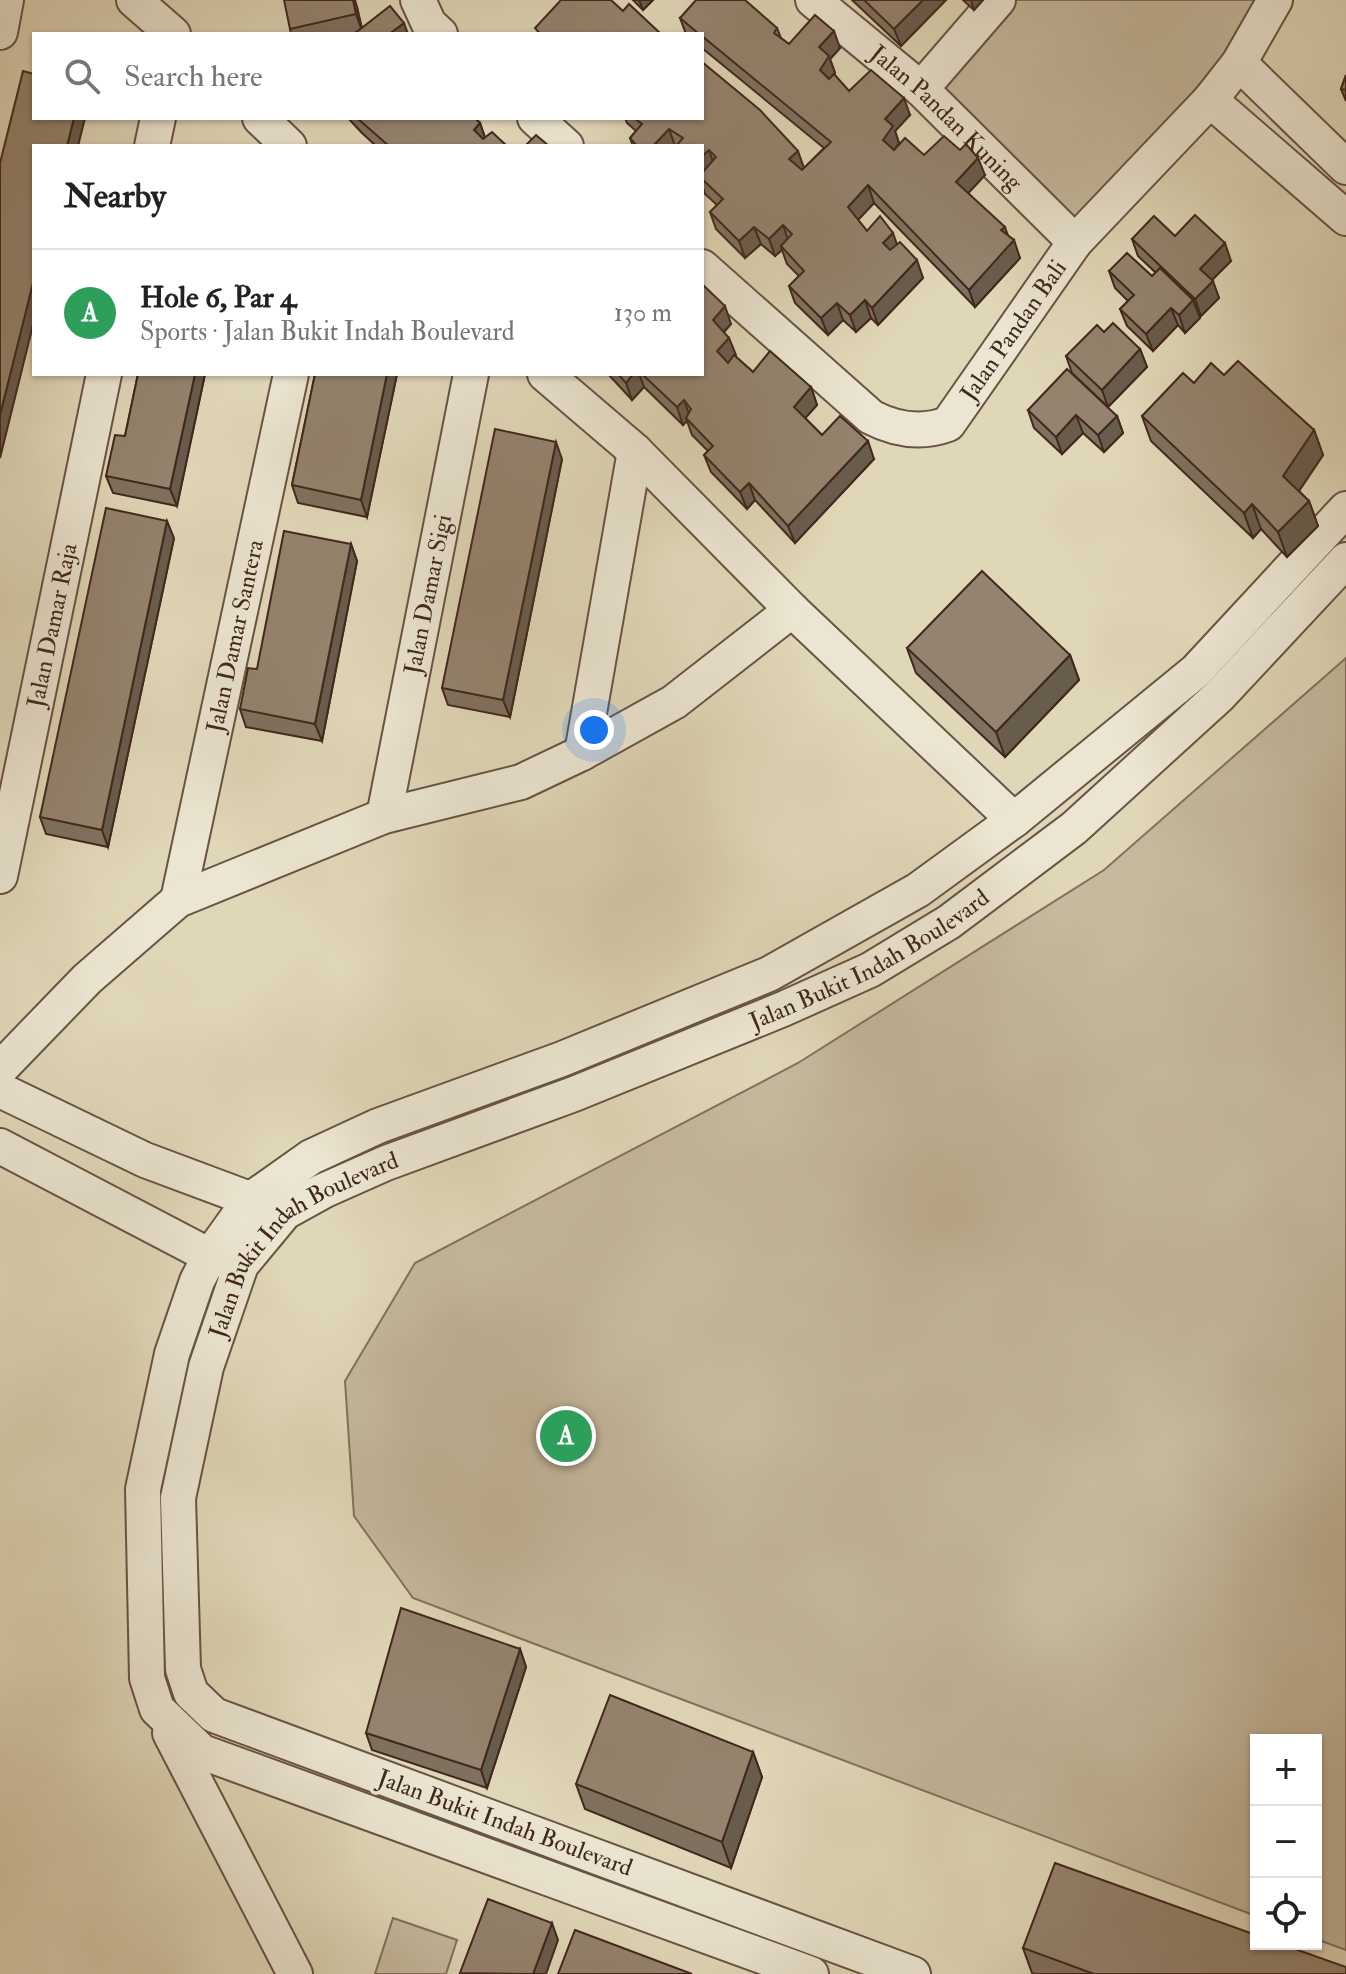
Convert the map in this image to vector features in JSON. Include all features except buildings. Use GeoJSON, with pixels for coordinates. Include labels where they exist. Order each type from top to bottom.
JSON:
{"type":"FeatureCollection","features":[{"type":"Feature","properties":{"kind":"street"},"geometry":{"type":"LineString","coordinates":[[0,32],[6,0]]}},
{"type":"Feature","properties":{"kind":"street"},"geometry":{"type":"LineString","coordinates":[[134,0],[172,32]]}},
{"type":"Feature","properties":{"kind":"street"},"geometry":{"type":"LineString","coordinates":[[174,32],[179,0]]}},
{"type":"Feature","properties":{"kind":"street"},"geometry":{"type":"LineString","coordinates":[[418,0],[429,24],[438,32]]}},
{"type":"Feature","properties":{"kind":"street","name":"Jalan Pandan Kuning"},"geometry":{"type":"LineString","coordinates":[[813,0],[921,89],[1075,242]]}},
{"type":"Feature","properties":{"kind":"street"},"geometry":{"type":"LineString","coordinates":[[921,89],[998,0]]}},
{"type":"Feature","properties":{"kind":"street","name":"Jalan Pandan Bali"},"geometry":{"type":"LineString","coordinates":[[704,269],[871,417],[893,428],[930,431],[948,424],[1075,242],[1210,100],[1239,63],[1275,0]]}},
{"type":"Feature","properties":{"kind":"street"},"geometry":{"type":"LineString","coordinates":[[1239,63],[1346,167]]}},
{"type":"Feature","properties":{"kind":"street"},"geometry":{"type":"LineString","coordinates":[[1210,100],[1346,218]]}},
{"type":"Feature","properties":{"kind":"street"},"geometry":{"type":"LineString","coordinates":[[152,144],[158,120]]}},
{"type":"Feature","properties":{"kind":"street"},"geometry":{"type":"LineString","coordinates":[[262,120],[287,144]]}},
{"type":"Feature","properties":{"kind":"street"},"geometry":{"type":"LineString","coordinates":[[537,120],[564,144]]}},
{"type":"Feature","properties":{"kind":"street","name":"Jalan Damar Raja"},"geometry":{"type":"LineString","coordinates":[[0,876],[104,376]]}},
{"type":"Feature","properties":{"kind":"street","name":"Jalan Damar Santera"},"geometry":{"type":"LineString","coordinates":[[178,900],[291,376]]}},
{"type":"Feature","properties":{"kind":"street","name":"Jalan Damar Sigi"},"geometry":{"type":"LineString","coordinates":[[384,816],[471,376]]}},
{"type":"Feature","properties":{"kind":"street"},"geometry":{"type":"LineString","coordinates":[[547,376],[635,451],[792,610],[1014,820]]}},
{"type":"Feature","properties":{"kind":"street"},"geometry":{"type":"LineString","coordinates":[[582,753],[635,451]]}},
{"type":"Feature","properties":{"kind":"street"},"geometry":{"type":"LineString","coordinates":[[295,1974],[157,1709],[147,1678],[143,1489],[172,1354],[225,1261],[250,1200],[311,1157],[378,1126],[562,1059],[769,974],[918,890],[1014,820],[1196,671],[1346,509]]}},
{"type":"Feature","properties":{"kind":"street","name":"Jalan Bukit Indah Boulevard"},"geometry":{"type":"LineString","coordinates":[[913,1974],[857,1964],[214,1715],[191,1693],[183,1669],[178,1498],[225,1261],[285,1212],[323,1191],[386,1163],[574,1094],[783,1009],[870,970],[949,922],[1074,828],[1219,696],[1346,560]]}},
{"type":"Feature","properties":{"kind":"street"},"geometry":{"type":"LineString","coordinates":[[0,1069],[87,979],[178,900],[384,816],[521,782],[582,753],[674,702],[792,610]]}},
{"type":"Feature","properties":{"kind":"street"},"geometry":{"type":"LineString","coordinates":[[0,1090],[145,1160],[285,1212]]}},
{"type":"Feature","properties":{"kind":"street"},"geometry":{"type":"LineString","coordinates":[[0,1146],[225,1261]]}},
{"type":"Feature","properties":{"kind":"street"},"geometry":{"type":"LineString","coordinates":[[157,1709],[202,1752],[811,1974]]}},
{"type":"Feature","properties":{"kind":"shaded area"},"geometry":{"type":"Polygon","coordinates":[[[996,0],[1271,0],[1077,239],[917,85],[996,0]]]}},
{"type":"Feature","properties":{"kind":"shaded area"},"geometry":{"type":"Polygon","coordinates":[[[1346,658],[1346,1950],[1322,1941],[1322,1734],[1250,1734],[1250,1914],[413,1598],[354,1516],[345,1381],[415,1263],[798,1063],[1104,870],[1346,658]]]}},
{"type":"Feature","properties":{"kind":"shaded area"},"geometry":{"type":"Polygon","coordinates":[[[393,1918],[457,1940],[446,1974],[375,1974],[393,1918]]]}},
{"type":"Feature","properties":{"kind":"place","name":"Hole 6, Par 4"},"geometry":{"type":"Point","coordinates":[566,1436]}}]}
